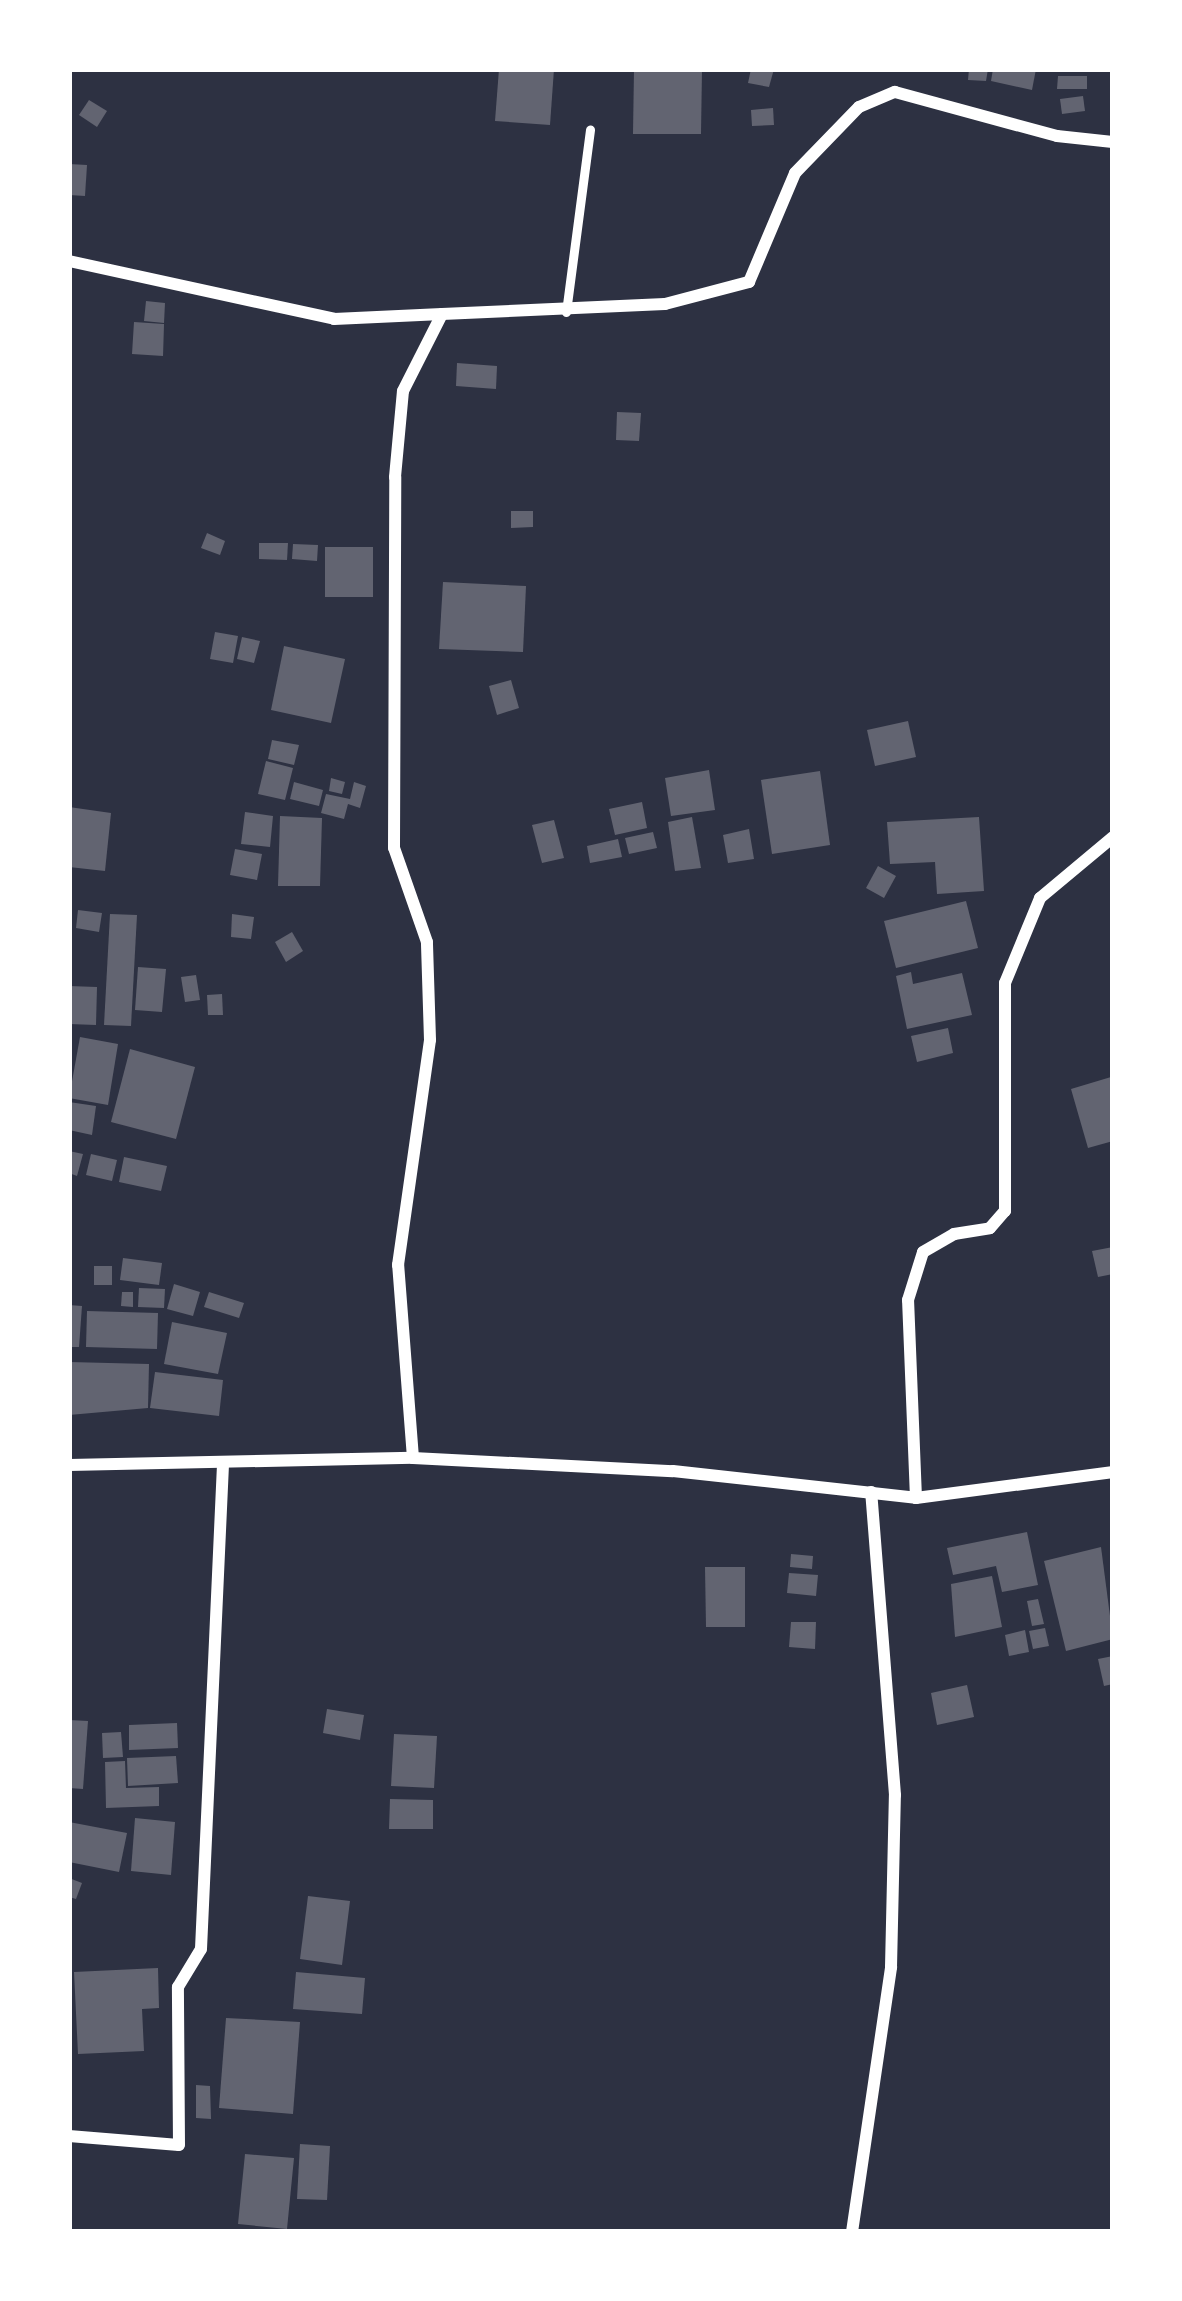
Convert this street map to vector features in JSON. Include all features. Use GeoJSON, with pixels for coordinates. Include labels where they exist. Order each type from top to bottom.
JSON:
{"type":"FeatureCollection","features":[{"type":"Feature","properties":{"kind":"street"},"geometry":{"type":"LineString","coordinates":[[69,261],[334,319],[665,304],[749,282],[795,173],[860,107],[895,92],[1057,136],[1113,142]]}},
{"type":"Feature","properties":{"kind":"street"},"geometry":{"type":"LineString","coordinates":[[413,1459],[398,1265],[429,1020],[427,942],[394,848],[395,477],[403,391],[442,314]]}},
{"type":"Feature","properties":{"kind":"street"},"geometry":{"type":"LineString","coordinates":[[916,1498],[908,1300],[922,1252],[989,1228],[1004,1211],[1005,983],[1040,898],[1113,837]]}},
{"type":"Feature","properties":{"kind":"street"},"geometry":{"type":"LineString","coordinates":[[69,1465],[413,1459],[673,1471],[916,1498],[1113,1472]]}},
{"type":"Feature","properties":{"kind":"street"},"geometry":{"type":"LineString","coordinates":[[69,2136],[178,2145],[178,1988],[201,1949],[223,1464]]}},
{"type":"Feature","properties":{"kind":"street"},"geometry":{"type":"LineString","coordinates":[[852,2232],[892,1967],[895,1795],[872,1492]]}},
{"type":"Feature","properties":{"kind":"lane"},"geometry":{"type":"LineString","coordinates":[[566,312],[590,130]]}},
{"type":"Feature","properties":{"kind":"building"},"geometry":{"type":"Polygon","coordinates":[[[499,69],[554,69],[550,125],[495,121],[499,69]]]}},
{"type":"Feature","properties":{"kind":"building"},"geometry":{"type":"Polygon","coordinates":[[[634,69],[702,69],[701,134],[633,134],[634,69]]]}},
{"type":"Feature","properties":{"kind":"building"},"geometry":{"type":"Polygon","coordinates":[[[751,69],[774,69],[769,87],[748,83],[751,69]]]}},
{"type":"Feature","properties":{"kind":"building"},"geometry":{"type":"Polygon","coordinates":[[[969,69],[988,69],[986,81],[968,80],[969,69]]]}},
{"type":"Feature","properties":{"kind":"building"},"geometry":{"type":"Polygon","coordinates":[[[993,69],[1036,69],[1032,90],[991,81],[993,69]]]}},
{"type":"Feature","properties":{"kind":"building"},"geometry":{"type":"Polygon","coordinates":[[[1058,76],[1087,76],[1087,89],[1057,89],[1058,76]]]}},
{"type":"Feature","properties":{"kind":"building"},"geometry":{"type":"Polygon","coordinates":[[[1083,96],[1085,111],[1062,114],[1060,99],[1083,96]]]}},
{"type":"Feature","properties":{"kind":"building"},"geometry":{"type":"Polygon","coordinates":[[[89,100],[107,111],[97,127],[79,115],[89,100]]]}},
{"type":"Feature","properties":{"kind":"building"},"geometry":{"type":"Polygon","coordinates":[[[773,108],[774,125],[752,126],[751,110],[773,108]]]}},
{"type":"Feature","properties":{"kind":"building"},"geometry":{"type":"Polygon","coordinates":[[[69,164],[87,165],[85,196],[69,195],[69,164]]]}},
{"type":"Feature","properties":{"kind":"building"},"geometry":{"type":"Polygon","coordinates":[[[146,301],[165,303],[164,323],[144,321],[146,301]]]}},
{"type":"Feature","properties":{"kind":"building"},"geometry":{"type":"Polygon","coordinates":[[[134,322],[164,324],[163,356],[132,354],[134,322]]]}},
{"type":"Feature","properties":{"kind":"building"},"geometry":{"type":"Polygon","coordinates":[[[457,363],[497,366],[496,389],[456,386],[457,363]]]}},
{"type":"Feature","properties":{"kind":"building"},"geometry":{"type":"Polygon","coordinates":[[[617,412],[641,413],[639,441],[616,440],[617,412]]]}},
{"type":"Feature","properties":{"kind":"building"},"geometry":{"type":"Polygon","coordinates":[[[511,511],[533,511],[533,527],[511,528],[511,511]]]}},
{"type":"Feature","properties":{"kind":"building"},"geometry":{"type":"Polygon","coordinates":[[[207,533],[225,541],[220,555],[201,548],[207,533]]]}},
{"type":"Feature","properties":{"kind":"building"},"geometry":{"type":"Polygon","coordinates":[[[259,543],[288,543],[287,560],[259,559],[259,543]]]}},
{"type":"Feature","properties":{"kind":"building"},"geometry":{"type":"Polygon","coordinates":[[[293,544],[318,545],[317,561],[292,559],[293,544]]]}},
{"type":"Feature","properties":{"kind":"building"},"geometry":{"type":"Polygon","coordinates":[[[325,547],[373,547],[373,597],[325,597],[325,547]]]}},
{"type":"Feature","properties":{"kind":"building"},"geometry":{"type":"Polygon","coordinates":[[[443,582],[526,586],[523,652],[439,649],[443,582]]]}},
{"type":"Feature","properties":{"kind":"building"},"geometry":{"type":"Polygon","coordinates":[[[215,632],[238,636],[233,663],[210,659],[215,632]]]}},
{"type":"Feature","properties":{"kind":"building"},"geometry":{"type":"Polygon","coordinates":[[[242,637],[260,641],[254,663],[237,659],[242,637]]]}},
{"type":"Feature","properties":{"kind":"building"},"geometry":{"type":"Polygon","coordinates":[[[284,646],[345,659],[331,723],[271,710],[284,646]]]}},
{"type":"Feature","properties":{"kind":"building"},"geometry":{"type":"Polygon","coordinates":[[[511,680],[519,708],[497,715],[489,686],[511,680]]]}},
{"type":"Feature","properties":{"kind":"building"},"geometry":{"type":"Polygon","coordinates":[[[908,721],[916,757],[875,766],[867,730],[908,721]]]}},
{"type":"Feature","properties":{"kind":"building"},"geometry":{"type":"Polygon","coordinates":[[[272,740],[299,745],[294,765],[268,759],[272,740]]]}},
{"type":"Feature","properties":{"kind":"building"},"geometry":{"type":"Polygon","coordinates":[[[266,761],[293,768],[285,800],[258,794],[266,761]]]}},
{"type":"Feature","properties":{"kind":"building"},"geometry":{"type":"Polygon","coordinates":[[[709,770],[715,810],[671,816],[665,778],[709,770]]]}},
{"type":"Feature","properties":{"kind":"building"},"geometry":{"type":"Polygon","coordinates":[[[820,771],[830,845],[772,854],[761,780],[820,771]]]}},
{"type":"Feature","properties":{"kind":"building"},"geometry":{"type":"Polygon","coordinates":[[[331,778],[345,782],[342,794],[329,791],[331,778]]]}},
{"type":"Feature","properties":{"kind":"building"},"geometry":{"type":"Polygon","coordinates":[[[294,782],[323,790],[319,806],[290,799],[294,782]]]}},
{"type":"Feature","properties":{"kind":"building"},"geometry":{"type":"Polygon","coordinates":[[[354,782],[366,786],[360,808],[348,804],[344,819],[321,813],[326,794],[350,799],[354,782]]]}},
{"type":"Feature","properties":{"kind":"building"},"geometry":{"type":"Polygon","coordinates":[[[642,802],[647,828],[615,835],[609,809],[642,802]]]}},
{"type":"Feature","properties":{"kind":"building"},"geometry":{"type":"Polygon","coordinates":[[[69,807],[111,813],[105,871],[69,867],[69,807]]]}},
{"type":"Feature","properties":{"kind":"building"},"geometry":{"type":"Polygon","coordinates":[[[245,812],[273,816],[270,847],[241,844],[245,812]]]}},
{"type":"Feature","properties":{"kind":"building"},"geometry":{"type":"Polygon","coordinates":[[[280,816],[322,818],[320,886],[278,886],[280,816]]]}},
{"type":"Feature","properties":{"kind":"building"},"geometry":{"type":"Polygon","coordinates":[[[692,817],[701,868],[675,871],[668,822],[692,817]]]}},
{"type":"Feature","properties":{"kind":"building"},"geometry":{"type":"Polygon","coordinates":[[[979,817],[984,891],[937,894],[935,862],[890,864],[887,822],[979,817]]]}},
{"type":"Feature","properties":{"kind":"building"},"geometry":{"type":"Polygon","coordinates":[[[554,820],[564,858],[542,863],[532,825],[554,820]]]}},
{"type":"Feature","properties":{"kind":"building"},"geometry":{"type":"Polygon","coordinates":[[[749,829],[754,859],[728,863],[723,835],[749,829]]]}},
{"type":"Feature","properties":{"kind":"building"},"geometry":{"type":"Polygon","coordinates":[[[653,832],[657,848],[629,854],[625,838],[653,832]]]}},
{"type":"Feature","properties":{"kind":"building"},"geometry":{"type":"Polygon","coordinates":[[[618,839],[622,857],[590,863],[587,846],[618,839]]]}},
{"type":"Feature","properties":{"kind":"building"},"geometry":{"type":"Polygon","coordinates":[[[235,849],[262,854],[257,880],[230,875],[235,849]]]}},
{"type":"Feature","properties":{"kind":"building"},"geometry":{"type":"Polygon","coordinates":[[[878,866],[896,876],[884,898],[866,888],[878,866]]]}},
{"type":"Feature","properties":{"kind":"building"},"geometry":{"type":"Polygon","coordinates":[[[966,901],[978,948],[896,968],[884,921],[966,901]]]}},
{"type":"Feature","properties":{"kind":"building"},"geometry":{"type":"Polygon","coordinates":[[[78,910],[102,913],[99,932],[76,928],[78,910]]]}},
{"type":"Feature","properties":{"kind":"building"},"geometry":{"type":"Polygon","coordinates":[[[110,914],[137,915],[131,1026],[104,1025],[110,914]]]}},
{"type":"Feature","properties":{"kind":"building"},"geometry":{"type":"Polygon","coordinates":[[[232,914],[254,917],[251,939],[231,937],[232,914]]]}},
{"type":"Feature","properties":{"kind":"building"},"geometry":{"type":"Polygon","coordinates":[[[292,932],[303,951],[286,962],[275,942],[292,932]]]}},
{"type":"Feature","properties":{"kind":"building"},"geometry":{"type":"Polygon","coordinates":[[[138,967],[166,969],[162,1012],[135,1010],[138,967]]]}},
{"type":"Feature","properties":{"kind":"building"},"geometry":{"type":"Polygon","coordinates":[[[911,972],[913,984],[962,973],[972,1015],[907,1029],[896,976],[911,972]]]}},
{"type":"Feature","properties":{"kind":"building"},"geometry":{"type":"Polygon","coordinates":[[[196,975],[200,1000],[185,1002],[181,977],[196,975]]]}},
{"type":"Feature","properties":{"kind":"building"},"geometry":{"type":"Polygon","coordinates":[[[69,986],[97,987],[96,1025],[69,1024],[69,986]]]}},
{"type":"Feature","properties":{"kind":"building"},"geometry":{"type":"Polygon","coordinates":[[[222,994],[223,1015],[208,1015],[207,995],[222,994]]]}},
{"type":"Feature","properties":{"kind":"building"},"geometry":{"type":"Polygon","coordinates":[[[948,1028],[953,1053],[917,1062],[911,1036],[948,1028]]]}},
{"type":"Feature","properties":{"kind":"building"},"geometry":{"type":"Polygon","coordinates":[[[80,1037],[118,1044],[108,1105],[69,1098],[80,1037]]]}},
{"type":"Feature","properties":{"kind":"building"},"geometry":{"type":"Polygon","coordinates":[[[130,1049],[195,1067],[176,1139],[111,1122],[130,1049]]]}},
{"type":"Feature","properties":{"kind":"building"},"geometry":{"type":"Polygon","coordinates":[[[1111,1077],[1113,1141],[1088,1148],[1071,1089],[1111,1077]]]}},
{"type":"Feature","properties":{"kind":"building"},"geometry":{"type":"Polygon","coordinates":[[[69,1102],[96,1106],[92,1135],[69,1130],[69,1102]]]}},
{"type":"Feature","properties":{"kind":"building"},"geometry":{"type":"Polygon","coordinates":[[[69,1151],[83,1154],[77,1176],[69,1173],[69,1151]]]}},
{"type":"Feature","properties":{"kind":"building"},"geometry":{"type":"Polygon","coordinates":[[[91,1154],[117,1160],[112,1181],[86,1175],[91,1154]]]}},
{"type":"Feature","properties":{"kind":"building"},"geometry":{"type":"Polygon","coordinates":[[[124,1157],[167,1166],[161,1191],[119,1182],[124,1157]]]}},
{"type":"Feature","properties":{"kind":"building"},"geometry":{"type":"Polygon","coordinates":[[[1113,1247],[1113,1274],[1098,1277],[1092,1251],[1113,1247]]]}},
{"type":"Feature","properties":{"kind":"building"},"geometry":{"type":"Polygon","coordinates":[[[123,1258],[162,1263],[159,1285],[120,1280],[123,1258]]]}},
{"type":"Feature","properties":{"kind":"building"},"geometry":{"type":"Polygon","coordinates":[[[94,1266],[112,1266],[112,1285],[94,1285],[94,1266]]]}},
{"type":"Feature","properties":{"kind":"building"},"geometry":{"type":"Polygon","coordinates":[[[174,1284],[200,1292],[193,1316],[167,1309],[174,1284]]]}},
{"type":"Feature","properties":{"kind":"building"},"geometry":{"type":"Polygon","coordinates":[[[139,1288],[165,1289],[164,1308],[138,1307],[139,1288]]]}},
{"type":"Feature","properties":{"kind":"building"},"geometry":{"type":"Polygon","coordinates":[[[122,1292],[133,1292],[133,1307],[121,1306],[122,1292]]]}},
{"type":"Feature","properties":{"kind":"building"},"geometry":{"type":"Polygon","coordinates":[[[209,1292],[244,1303],[239,1318],[204,1307],[209,1292]]]}},
{"type":"Feature","properties":{"kind":"building"},"geometry":{"type":"Polygon","coordinates":[[[69,1305],[82,1306],[79,1347],[69,1347],[69,1305]]]}},
{"type":"Feature","properties":{"kind":"building"},"geometry":{"type":"Polygon","coordinates":[[[87,1311],[158,1313],[157,1349],[86,1347],[87,1311]]]}},
{"type":"Feature","properties":{"kind":"building"},"geometry":{"type":"Polygon","coordinates":[[[172,1322],[227,1333],[218,1374],[164,1364],[172,1322]]]}},
{"type":"Feature","properties":{"kind":"building"},"geometry":{"type":"Polygon","coordinates":[[[69,1362],[149,1364],[148,1408],[69,1415],[69,1362]]]}},
{"type":"Feature","properties":{"kind":"building"},"geometry":{"type":"Polygon","coordinates":[[[155,1372],[223,1380],[219,1416],[150,1408],[155,1372]]]}},
{"type":"Feature","properties":{"kind":"building"},"geometry":{"type":"Polygon","coordinates":[[[1027,1532],[1038,1585],[1002,1592],[996,1566],[953,1575],[947,1548],[1027,1532]]]}},
{"type":"Feature","properties":{"kind":"building"},"geometry":{"type":"Polygon","coordinates":[[[1101,1547],[1113,1639],[1066,1651],[1044,1561],[1101,1547]]]}},
{"type":"Feature","properties":{"kind":"building"},"geometry":{"type":"Polygon","coordinates":[[[791,1554],[813,1556],[812,1569],[790,1567],[791,1554]]]}},
{"type":"Feature","properties":{"kind":"building"},"geometry":{"type":"Polygon","coordinates":[[[705,1567],[745,1567],[745,1627],[706,1627],[705,1567]]]}},
{"type":"Feature","properties":{"kind":"building"},"geometry":{"type":"Polygon","coordinates":[[[789,1573],[818,1575],[816,1596],[787,1593],[789,1573]]]}},
{"type":"Feature","properties":{"kind":"building"},"geometry":{"type":"Polygon","coordinates":[[[992,1576],[1002,1627],[955,1637],[951,1584],[992,1576]]]}},
{"type":"Feature","properties":{"kind":"building"},"geometry":{"type":"Polygon","coordinates":[[[1038,1599],[1044,1624],[1032,1626],[1027,1601],[1038,1599]]]}},
{"type":"Feature","properties":{"kind":"building"},"geometry":{"type":"Polygon","coordinates":[[[791,1622],[816,1622],[815,1649],[789,1647],[791,1622]]]}},
{"type":"Feature","properties":{"kind":"building"},"geometry":{"type":"Polygon","coordinates":[[[1045,1628],[1049,1646],[1033,1649],[1029,1631],[1045,1628]]]}},
{"type":"Feature","properties":{"kind":"building"},"geometry":{"type":"Polygon","coordinates":[[[1025,1630],[1029,1652],[1009,1656],[1005,1635],[1025,1630]]]}},
{"type":"Feature","properties":{"kind":"building"},"geometry":{"type":"Polygon","coordinates":[[[1113,1656],[1113,1684],[1104,1686],[1098,1659],[1113,1656]]]}},
{"type":"Feature","properties":{"kind":"building"},"geometry":{"type":"Polygon","coordinates":[[[967,1685],[974,1717],[937,1725],[931,1693],[967,1685]]]}},
{"type":"Feature","properties":{"kind":"building"},"geometry":{"type":"Polygon","coordinates":[[[327,1709],[364,1715],[360,1740],[323,1733],[327,1709]]]}},
{"type":"Feature","properties":{"kind":"building"},"geometry":{"type":"Polygon","coordinates":[[[69,1720],[88,1721],[83,1789],[69,1788],[69,1720]]]}},
{"type":"Feature","properties":{"kind":"building"},"geometry":{"type":"Polygon","coordinates":[[[177,1723],[178,1748],[129,1750],[129,1725],[177,1723]]]}},
{"type":"Feature","properties":{"kind":"building"},"geometry":{"type":"Polygon","coordinates":[[[121,1732],[123,1757],[103,1758],[102,1733],[121,1732]]]}},
{"type":"Feature","properties":{"kind":"building"},"geometry":{"type":"Polygon","coordinates":[[[394,1734],[437,1736],[434,1788],[391,1786],[394,1734]]]}},
{"type":"Feature","properties":{"kind":"building"},"geometry":{"type":"Polygon","coordinates":[[[176,1756],[178,1783],[128,1786],[127,1758],[176,1756]]]}},
{"type":"Feature","properties":{"kind":"building"},"geometry":{"type":"Polygon","coordinates":[[[125,1761],[126,1788],[159,1787],[159,1806],[106,1808],[105,1762],[125,1761]]]}},
{"type":"Feature","properties":{"kind":"building"},"geometry":{"type":"Polygon","coordinates":[[[390,1799],[433,1800],[433,1829],[389,1829],[390,1799]]]}},
{"type":"Feature","properties":{"kind":"building"},"geometry":{"type":"Polygon","coordinates":[[[135,1818],[175,1822],[171,1875],[131,1871],[135,1818]]]}},
{"type":"Feature","properties":{"kind":"building"},"geometry":{"type":"Polygon","coordinates":[[[69,1822],[127,1833],[119,1872],[69,1862],[69,1822]]]}},
{"type":"Feature","properties":{"kind":"building"},"geometry":{"type":"Polygon","coordinates":[[[69,1878],[82,1883],[76,1899],[69,1897],[69,1878]]]}},
{"type":"Feature","properties":{"kind":"building"},"geometry":{"type":"Polygon","coordinates":[[[308,1896],[350,1901],[342,1965],[300,1959],[308,1896]]]}},
{"type":"Feature","properties":{"kind":"building"},"geometry":{"type":"Polygon","coordinates":[[[158,1968],[159,2008],[142,2009],[144,2051],[78,2054],[74,1972],[158,1968]]]}},
{"type":"Feature","properties":{"kind":"building"},"geometry":{"type":"Polygon","coordinates":[[[296,1972],[365,1978],[362,2014],[293,2009],[296,1972]]]}},
{"type":"Feature","properties":{"kind":"building"},"geometry":{"type":"Polygon","coordinates":[[[226,2018],[300,2022],[293,2114],[219,2108],[226,2018]]]}},
{"type":"Feature","properties":{"kind":"building"},"geometry":{"type":"Polygon","coordinates":[[[196,2085],[210,2086],[211,2119],[196,2118],[196,2085]]]}},
{"type":"Feature","properties":{"kind":"building"},"geometry":{"type":"Polygon","coordinates":[[[300,2144],[330,2146],[327,2200],[297,2199],[300,2144]]]}},
{"type":"Feature","properties":{"kind":"building"},"geometry":{"type":"Polygon","coordinates":[[[245,2154],[294,2158],[287,2229],[238,2224],[245,2154]]]}}]}
